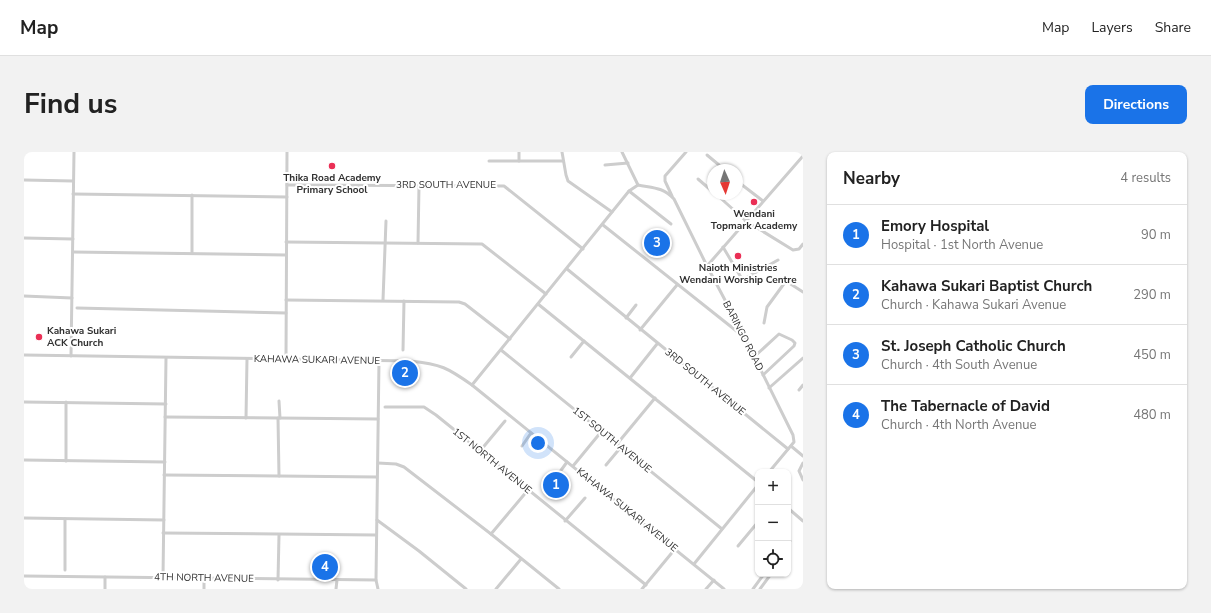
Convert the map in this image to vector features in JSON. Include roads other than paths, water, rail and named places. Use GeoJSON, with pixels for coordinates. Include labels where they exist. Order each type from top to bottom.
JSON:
{"type":"FeatureCollection","features":[{"type":"Feature","properties":{"kind":"street"},"geometry":{"type":"LineString","coordinates":[[71,356],[74,308],[72,298],[72,252],[74,152]]}},
{"type":"Feature","properties":{"kind":"street"},"geometry":{"type":"LineString","coordinates":[[286,360],[287,152]]}},
{"type":"Feature","properties":{"kind":"street"},"geometry":{"type":"LineString","coordinates":[[519,152],[519,161]]}},
{"type":"Feature","properties":{"kind":"street"},"geometry":{"type":"LineString","coordinates":[[562,152],[568,181],[612,212]]}},
{"type":"Feature","properties":{"kind":"street"},"geometry":{"type":"LineString","coordinates":[[622,152],[638,185]]}},
{"type":"Feature","properties":{"kind":"street","name":"BARINGO ROAD"},"geometry":{"type":"LineString","coordinates":[[686,152],[668,172],[665,179],[793,436],[794,442],[791,446]]}},
{"type":"Feature","properties":{"kind":"street"},"geometry":{"type":"LineString","coordinates":[[707,155],[718,164]]}},
{"type":"Feature","properties":{"kind":"street"},"geometry":{"type":"LineString","coordinates":[[707,266],[763,200],[803,156]]}},
{"type":"Feature","properties":{"kind":"street"},"geometry":{"type":"LineString","coordinates":[[489,161],[563,161]]}},
{"type":"Feature","properties":{"kind":"street"},"geometry":{"type":"LineString","coordinates":[[604,165],[628,163]]}},
{"type":"Feature","properties":{"kind":"street"},"geometry":{"type":"LineString","coordinates":[[698,178],[707,186]]}},
{"type":"Feature","properties":{"kind":"street"},"geometry":{"type":"LineString","coordinates":[[24,180],[74,181]]}},
{"type":"Feature","properties":{"kind":"street","name":"3RD SOUTH AVENUE"},"geometry":{"type":"LineString","coordinates":[[287,185],[504,186],[583,249]]}},
{"type":"Feature","properties":{"kind":"street"},"geometry":{"type":"LineString","coordinates":[[472,385],[629,191],[638,185],[651,187],[664,190],[674,199]]}},
{"type":"Feature","properties":{"kind":"street"},"geometry":{"type":"LineString","coordinates":[[743,185],[763,200]]}},
{"type":"Feature","properties":{"kind":"street"},"geometry":{"type":"LineString","coordinates":[[418,243],[419,186]]}},
{"type":"Feature","properties":{"kind":"street"},"geometry":{"type":"LineString","coordinates":[[629,191],[671,224]]}},
{"type":"Feature","properties":{"kind":"street"},"geometry":{"type":"LineString","coordinates":[[73,194],[287,197]]}},
{"type":"Feature","properties":{"kind":"street"},"geometry":{"type":"LineString","coordinates":[[192,195],[192,253]]}},
{"type":"Feature","properties":{"kind":"street"},"geometry":{"type":"LineString","coordinates":[[723,200],[746,220],[793,250],[799,249],[803,244]]}},
{"type":"Feature","properties":{"kind":"street"},"geometry":{"type":"LineString","coordinates":[[383,300],[386,221]]}},
{"type":"Feature","properties":{"kind":"street"},"geometry":{"type":"LineString","coordinates":[[603,225],[745,338]]}},
{"type":"Feature","properties":{"kind":"street"},"geometry":{"type":"LineString","coordinates":[[24,238],[73,239]]}},
{"type":"Feature","properties":{"kind":"street"},"geometry":{"type":"LineString","coordinates":[[286,242],[482,244],[546,294]]}},
{"type":"Feature","properties":{"kind":"street"},"geometry":{"type":"LineString","coordinates":[[723,247],[742,279],[778,260]]}},
{"type":"Feature","properties":{"kind":"street"},"geometry":{"type":"LineString","coordinates":[[72,252],[286,255]]}},
{"type":"Feature","properties":{"kind":"street","name":"3RD SOUTH AVENUE"},"geometry":{"type":"LineString","coordinates":[[566,269],[788,449]]}},
{"type":"Feature","properties":{"kind":"street"},"geometry":{"type":"LineString","coordinates":[[764,323],[767,307],[786,281],[803,292]]}},
{"type":"Feature","properties":{"kind":"street"},"geometry":{"type":"LineString","coordinates":[[640,330],[677,284]]}},
{"type":"Feature","properties":{"kind":"street"},"geometry":{"type":"LineString","coordinates":[[24,296],[72,298]]}},
{"type":"Feature","properties":{"kind":"street"},"geometry":{"type":"LineString","coordinates":[[286,300],[462,302],[510,339]]}},
{"type":"Feature","properties":{"kind":"street"},"geometry":{"type":"LineString","coordinates":[[403,350],[404,301]]}},
{"type":"Feature","properties":{"kind":"street"},"geometry":{"type":"LineString","coordinates":[[538,304],[755,480]]}},
{"type":"Feature","properties":{"kind":"street"},"geometry":{"type":"LineString","coordinates":[[626,318],[636,305]]}},
{"type":"Feature","properties":{"kind":"street"},"geometry":{"type":"LineString","coordinates":[[74,308],[286,313]]}},
{"type":"Feature","properties":{"kind":"street"},"geometry":{"type":"LineString","coordinates":[[754,357],[779,334],[795,343],[794,346],[763,375]]}},
{"type":"Feature","properties":{"kind":"street"},"geometry":{"type":"LineString","coordinates":[[571,357],[584,341]]}},
{"type":"Feature","properties":{"kind":"street"},"geometry":{"type":"LineString","coordinates":[[630,378],[657,344]]}},
{"type":"Feature","properties":{"kind":"street","name":"1ST SOUTH AVENUE"},"geometry":{"type":"LineString","coordinates":[[501,350],[722,529]]}},
{"type":"Feature","properties":{"kind":"street","name":"KAHAWA SUKARI AVENUE"},"geometry":{"type":"LineString","coordinates":[[24,356],[380,361],[416,362],[438,365],[450,370],[472,385],[724,589]]}},
{"type":"Feature","properties":{"kind":"street"},"geometry":{"type":"LineString","coordinates":[[163,577],[166,358]]}},
{"type":"Feature","properties":{"kind":"street"},"geometry":{"type":"LineString","coordinates":[[769,388],[803,358]]}},
{"type":"Feature","properties":{"kind":"street"},"geometry":{"type":"LineString","coordinates":[[246,418],[247,359]]}},
{"type":"Feature","properties":{"kind":"street"},"geometry":{"type":"LineString","coordinates":[[378,589],[376,580],[376,535],[380,361]]}},
{"type":"Feature","properties":{"kind":"street"},"geometry":{"type":"LineString","coordinates":[[799,390],[803,385]]}},
{"type":"Feature","properties":{"kind":"street"},"geometry":{"type":"LineString","coordinates":[[617,444],[655,398]]}},
{"type":"Feature","properties":{"kind":"street"},"geometry":{"type":"LineString","coordinates":[[279,401],[279,476]]}},
{"type":"Feature","properties":{"kind":"street"},"geometry":{"type":"LineString","coordinates":[[24,402],[166,404]]}},
{"type":"Feature","properties":{"kind":"street"},"geometry":{"type":"LineString","coordinates":[[66,402],[66,461]]}},
{"type":"Feature","properties":{"kind":"street","name":"1ST NORTH AVENUE"},"geometry":{"type":"LineString","coordinates":[[379,407],[424,407],[646,585]]}},
{"type":"Feature","properties":{"kind":"street"},"geometry":{"type":"LineString","coordinates":[[165,417],[378,419]]}},
{"type":"Feature","properties":{"kind":"street"},"geometry":{"type":"LineString","coordinates":[[480,451],[505,421]]}},
{"type":"Feature","properties":{"kind":"street"},"geometry":{"type":"LineString","coordinates":[[573,466],[601,432]]}},
{"type":"Feature","properties":{"kind":"street"},"geometry":{"type":"LineString","coordinates":[[522,446],[532,433]]}},
{"type":"Feature","properties":{"kind":"street"},"geometry":{"type":"LineString","coordinates":[[771,469],[791,446],[803,456]]}},
{"type":"Feature","properties":{"kind":"street"},"geometry":{"type":"LineString","coordinates":[[606,465],[621,447]]}},
{"type":"Feature","properties":{"kind":"street"},"geometry":{"type":"LineString","coordinates":[[24,460],[165,462]]}},
{"type":"Feature","properties":{"kind":"street"},"geometry":{"type":"LineString","coordinates":[[554,480],[567,462]]}},
{"type":"Feature","properties":{"kind":"street"},"geometry":{"type":"LineString","coordinates":[[378,463],[396,464],[404,467],[559,589]]}},
{"type":"Feature","properties":{"kind":"street"},"geometry":{"type":"LineString","coordinates":[[803,463],[799,471],[803,480]]}},
{"type":"Feature","properties":{"kind":"street"},"geometry":{"type":"LineString","coordinates":[[164,475],[377,476]]}},
{"type":"Feature","properties":{"kind":"street"},"geometry":{"type":"LineString","coordinates":[[694,564],[755,489]]}},
{"type":"Feature","properties":{"kind":"street"},"geometry":{"type":"LineString","coordinates":[[491,534],[528,490]]}},
{"type":"Feature","properties":{"kind":"street"},"geometry":{"type":"LineString","coordinates":[[565,521],[585,498]]}},
{"type":"Feature","properties":{"kind":"street"},"geometry":{"type":"LineString","coordinates":[[791,511],[803,521]]}},
{"type":"Feature","properties":{"kind":"street"},"geometry":{"type":"LineString","coordinates":[[24,518],[164,520]]}},
{"type":"Feature","properties":{"kind":"street"},"geometry":{"type":"LineString","coordinates":[[65,519],[65,570]]}},
{"type":"Feature","properties":{"kind":"street"},"geometry":{"type":"LineString","coordinates":[[377,520],[419,551],[466,589]]}},
{"type":"Feature","properties":{"kind":"street"},"geometry":{"type":"LineString","coordinates":[[738,546],[755,526]]}},
{"type":"Feature","properties":{"kind":"street"},"geometry":{"type":"LineString","coordinates":[[164,533],[376,535]]}},
{"type":"Feature","properties":{"kind":"street"},"geometry":{"type":"LineString","coordinates":[[278,580],[279,535]]}},
{"type":"Feature","properties":{"kind":"street"},"geometry":{"type":"LineString","coordinates":[[642,589],[675,550]]}},
{"type":"Feature","properties":{"kind":"street"},"geometry":{"type":"LineString","coordinates":[[496,589],[521,558]]}},
{"type":"Feature","properties":{"kind":"street","name":"4TH NORTH AVENUE"},"geometry":{"type":"LineString","coordinates":[[24,576],[376,580]]}},
{"type":"Feature","properties":{"kind":"street"},"geometry":{"type":"LineString","coordinates":[[105,577],[105,589]]}},
{"type":"Feature","properties":{"kind":"street"},"geometry":{"type":"LineString","coordinates":[[752,589],[762,577]]}},
{"type":"Feature","properties":{"kind":"street"},"geometry":{"type":"LineString","coordinates":[[760,589],[769,577]]}},
{"type":"Feature","properties":{"kind":"street"},"geometry":{"type":"LineString","coordinates":[[204,578],[204,589]]}},
{"type":"Feature","properties":{"kind":"street"},"geometry":{"type":"LineString","coordinates":[[336,580],[336,589]]}},
{"type":"Feature","properties":{"kind":"street"},"geometry":{"type":"LineString","coordinates":[[706,589],[714,580]]}},
{"type":"Feature","properties":{"kind":"place","name":"Thika Road Academy Primary School"},"geometry":{"type":"Point","coordinates":[332,166]}},
{"type":"Feature","properties":{"kind":"place","name":"Wendani Topmark Academy"},"geometry":{"type":"Point","coordinates":[754,202]}},
{"type":"Feature","properties":{"kind":"place","name":"St. Joseph Catholic Church"},"geometry":{"type":"Point","coordinates":[657,243]}},
{"type":"Feature","properties":{"kind":"place","name":"Naioth Ministries Wendani Worship Centre"},"geometry":{"type":"Point","coordinates":[738,256]}},
{"type":"Feature","properties":{"kind":"place","name":"Kahawa Sukari ACK Church"},"geometry":{"type":"Point","coordinates":[39,337]}},
{"type":"Feature","properties":{"kind":"place","name":"Kahawa Sukari Baptist Church"},"geometry":{"type":"Point","coordinates":[405,373]}},
{"type":"Feature","properties":{"kind":"place","name":"Emory Hospital"},"geometry":{"type":"Point","coordinates":[556,485]}},
{"type":"Feature","properties":{"kind":"place","name":"The Tabernacle of David"},"geometry":{"type":"Point","coordinates":[325,567]}}]}
